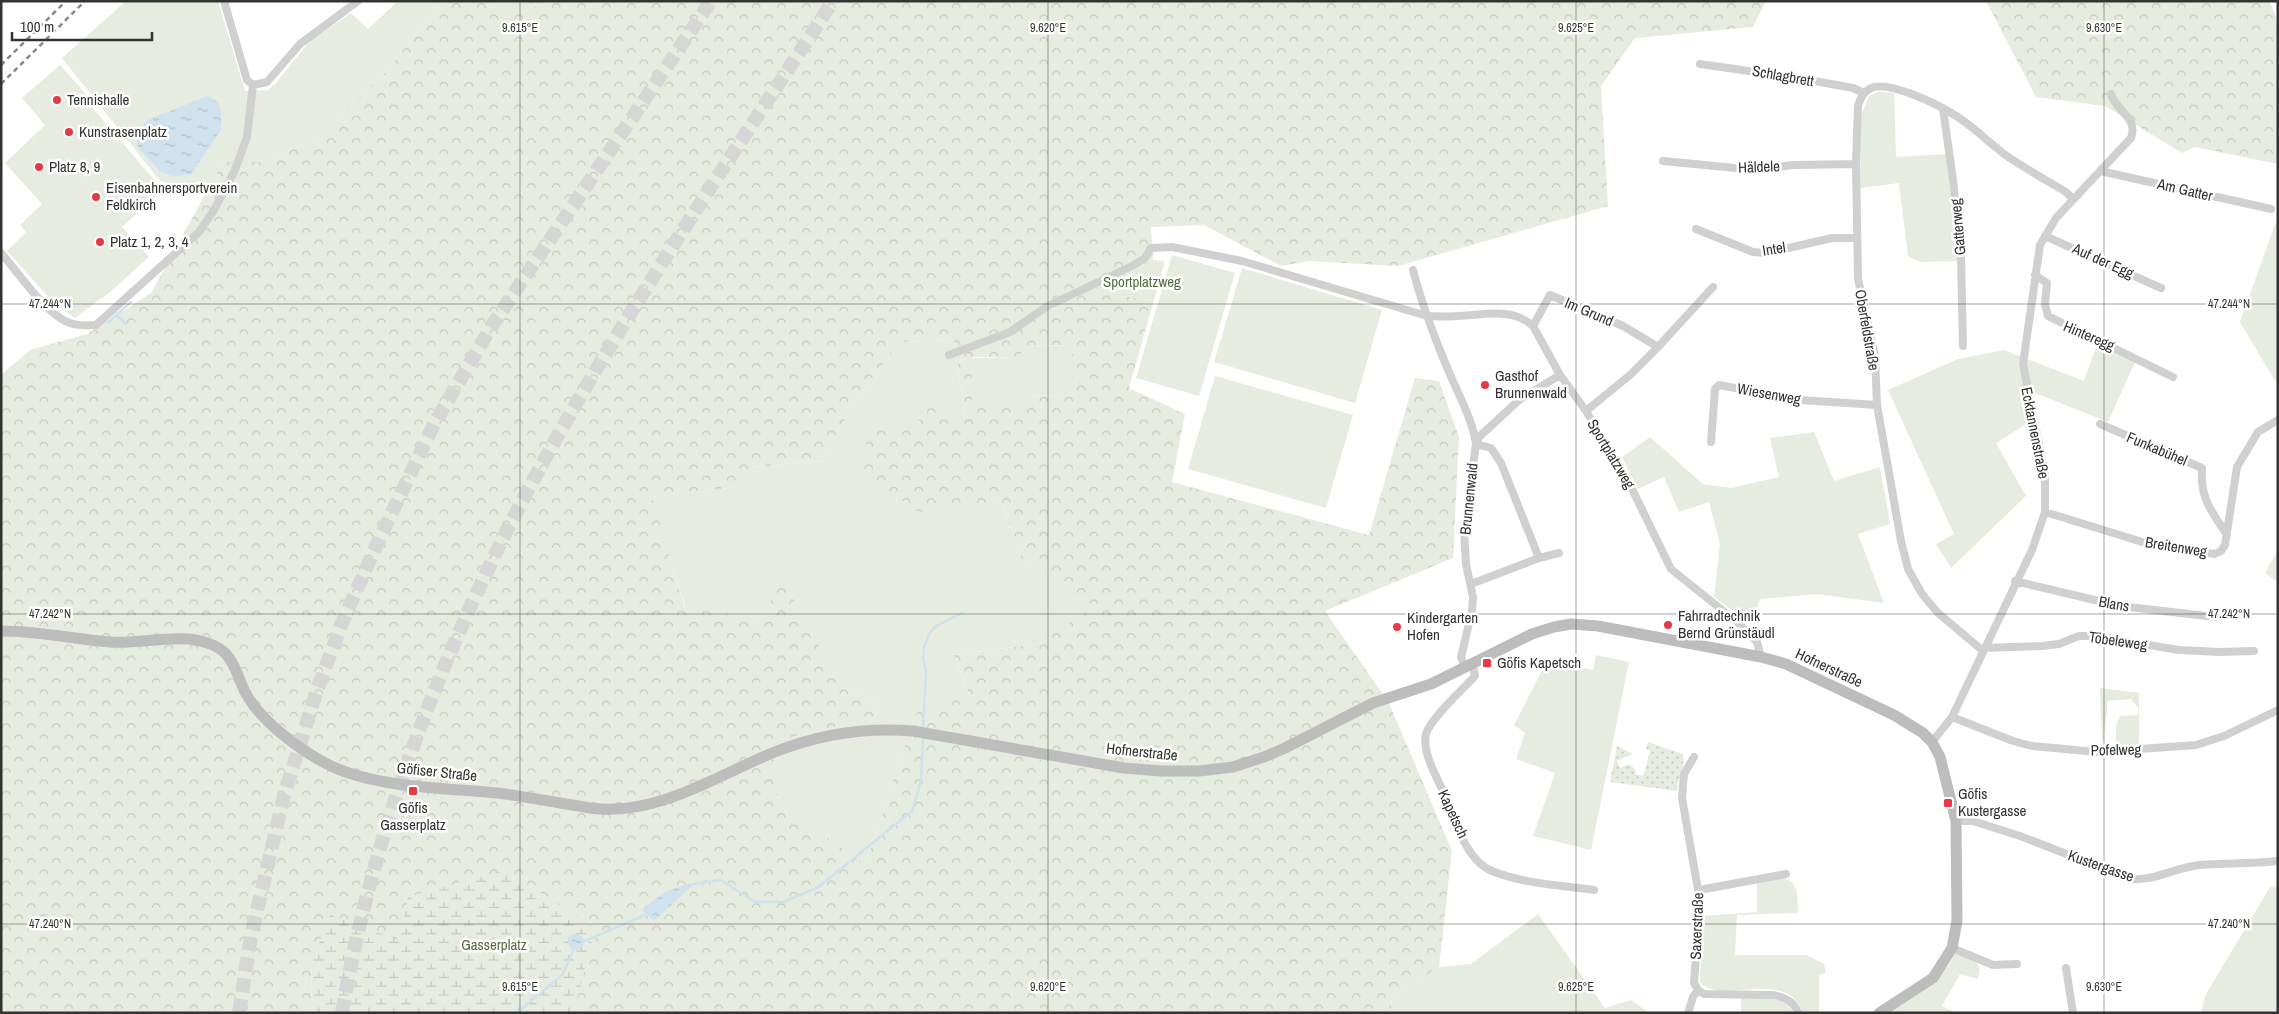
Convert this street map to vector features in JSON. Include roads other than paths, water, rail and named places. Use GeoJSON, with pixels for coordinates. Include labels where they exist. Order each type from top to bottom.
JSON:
{"type":"FeatureCollection","features":[{"type":"Feature","properties":{"kind":"main road","name":"Hofnerstraße"},"geometry":{"type":"LineString","coordinates":[[913,732],[1124,768],[1161,771],[1200,771],[1234,767],[1264,757],[1358,712],[1391,705],[1409,692],[1532,634],[1554,627],[1571,624],[1598,626],[1786,664],[1894,714],[1923,733],[1932,742],[1940,757],[1956,821],[1957,922],[1952,948],[1933,978],[1879,1013]]}},
{"type":"Feature","properties":{"kind":"main road","name":"Göfiser Straße"},"geometry":{"type":"LineString","coordinates":[[1,631],[33,631],[107,642],[129,643],[173,639],[201,642],[224,651],[231,660],[250,701],[273,725],[311,755],[346,772],[365,778],[501,794],[593,808],[625,810],[672,797],[778,751],[811,740],[845,732],[884,729],[913,732]]}},
{"type":"Feature","properties":{"kind":"street"},"geometry":{"type":"LineString","coordinates":[[224,1],[247,80],[253,85]]}},
{"type":"Feature","properties":{"kind":"street"},"geometry":{"type":"LineString","coordinates":[[253,85],[267,82],[300,44],[358,1]]}},
{"type":"Feature","properties":{"kind":"street","name":"Schlagbrett"},"geometry":{"type":"LineString","coordinates":[[1700,64],[1853,88],[1864,93]]}},
{"type":"Feature","properties":{"kind":"street"},"geometry":{"type":"LineString","coordinates":[[1,253],[51,311],[75,325],[96,325],[199,232],[214,210],[235,170],[247,137],[253,85]]}},
{"type":"Feature","properties":{"kind":"street"},"geometry":{"type":"LineString","coordinates":[[1864,93],[1870,88],[1887,87],[1924,99],[1953,114],[2009,156],[2066,192],[2073,199]]}},
{"type":"Feature","properties":{"kind":"street","name":"Oberfeldstraße"},"geometry":{"type":"LineString","coordinates":[[1864,93],[1858,106],[1856,164],[1858,279],[1875,355],[1877,405],[1901,541],[1908,569],[1922,594],[1938,613],[1983,649]]}},
{"type":"Feature","properties":{"kind":"street","name":"Ecktannenstraße"},"geometry":{"type":"LineString","coordinates":[[1932,742],[1952,716],[2015,581],[2032,550],[2045,512],[2045,475],[2023,364],[2035,275],[2040,245],[2056,218],[2132,134],[2133,127],[2129,118],[2112,99],[2111,94]]}},
{"type":"Feature","properties":{"kind":"street","name":"Gatterweg"},"geometry":{"type":"LineString","coordinates":[[1942,109],[1953,180],[1961,258],[1963,346]]}},
{"type":"Feature","properties":{"kind":"street","name":"Häldele"},"geometry":{"type":"LineString","coordinates":[[1663,161],[1756,170],[1793,166],[1856,164]]}},
{"type":"Feature","properties":{"kind":"street","name":"Am Gatter"},"geometry":{"type":"LineString","coordinates":[[2100,171],[2270,209]]}},
{"type":"Feature","properties":{"kind":"street","name":"Intel"},"geometry":{"type":"LineString","coordinates":[[1696,229],[1752,252],[1767,253],[1832,238],[1857,238]]}},
{"type":"Feature","properties":{"kind":"street","name":"Auf der Egg"},"geometry":{"type":"LineString","coordinates":[[2045,236],[2161,288]]}},
{"type":"Feature","properties":{"kind":"street"},"geometry":{"type":"LineString","coordinates":[[949,355],[1010,332],[1046,307],[1139,262],[1145,258],[1151,248],[1172,247],[1242,261],[1427,316],[1499,313],[1514,315],[1527,320],[1533,326]]}},
{"type":"Feature","properties":{"kind":"street"},"geometry":{"type":"LineString","coordinates":[[1413,270],[1427,316]]}},
{"type":"Feature","properties":{"kind":"street","name":"Hinteregg"},"geometry":{"type":"LineString","coordinates":[[2035,275],[2047,283],[2045,310],[2054,321],[2101,340],[2173,377]]}},
{"type":"Feature","properties":{"kind":"street"},"geometry":{"type":"LineString","coordinates":[[1586,411],[1630,376],[1714,287]]}},
{"type":"Feature","properties":{"kind":"street","name":"Im Grund"},"geometry":{"type":"LineString","coordinates":[[1533,326],[1550,295],[1623,326],[1658,347]]}},
{"type":"Feature","properties":{"kind":"street","name":"Brunnenwald"},"geometry":{"type":"LineString","coordinates":[[1427,316],[1473,426],[1476,444]]}},
{"type":"Feature","properties":{"kind":"street","name":"Sportplatzweg"},"geometry":{"type":"LineString","coordinates":[[1533,326],[1560,375],[1586,411],[1636,497],[1671,569],[1737,622],[1757,642],[1761,658]]}},
{"type":"Feature","properties":{"kind":"street","name":"Brunnenwald"},"geometry":{"type":"LineString","coordinates":[[1469,665],[1461,657],[1472,611],[1471,584],[1466,564],[1464,531],[1476,444],[1479,437],[1519,400],[1560,375]]}},
{"type":"Feature","properties":{"kind":"street","name":"Wiesenweg"},"geometry":{"type":"LineString","coordinates":[[1711,442],[1715,390],[1719,385],[1800,400],[1877,405]]}},
{"type":"Feature","properties":{"kind":"street","name":"Breitenweg"},"geometry":{"type":"LineString","coordinates":[[2045,512],[2152,545],[2216,554],[2225,546],[2238,467],[2258,432],[2278,420]]}},
{"type":"Feature","properties":{"kind":"street","name":"Funkabühel"},"geometry":{"type":"LineString","coordinates":[[2100,424],[2202,468],[2201,483],[2204,498],[2227,535]]}},
{"type":"Feature","properties":{"kind":"street","name":"Brunnenwald"},"geometry":{"type":"LineString","coordinates":[[1476,444],[1491,448],[1501,463],[1539,558]]}},
{"type":"Feature","properties":{"kind":"street"},"geometry":{"type":"LineString","coordinates":[[1471,584],[1539,558],[1559,553]]}},
{"type":"Feature","properties":{"kind":"street","name":"Blans"},"geometry":{"type":"LineString","coordinates":[[2015,581],[2120,606],[2215,617]]}},
{"type":"Feature","properties":{"kind":"street","name":"Töbeleweg"},"geometry":{"type":"LineString","coordinates":[[1983,649],[2042,646],[2059,644],[2079,636],[2094,636],[2179,650],[2254,651]]}},
{"type":"Feature","properties":{"kind":"street","name":"Kapetsch"},"geometry":{"type":"LineString","coordinates":[[1469,665],[1475,676],[1431,724],[1426,738],[1434,773],[1443,790],[1448,809],[1467,844],[1480,864],[1492,871],[1536,882],[1594,890]]}},
{"type":"Feature","properties":{"kind":"street","name":"Pofelweg"},"geometry":{"type":"LineString","coordinates":[[1952,716],[2013,741],[2032,746],[2097,752],[2196,745],[2224,736],[2278,710]]}},
{"type":"Feature","properties":{"kind":"street","name":"Saxerstraße"},"geometry":{"type":"LineString","coordinates":[[1694,757],[1684,774],[1682,798],[1699,890],[1700,905],[1694,983],[1698,990]]}},
{"type":"Feature","properties":{"kind":"street","name":"Kustergasse"},"geometry":{"type":"LineString","coordinates":[[1956,821],[1973,821],[2020,836],[2131,879],[2148,879],[2198,865],[2278,861]]}},
{"type":"Feature","properties":{"kind":"street"},"geometry":{"type":"LineString","coordinates":[[1699,890],[1786,874]]}},
{"type":"Feature","properties":{"kind":"street"},"geometry":{"type":"LineString","coordinates":[[1952,948],[1993,965],[2018,964]]}},
{"type":"Feature","properties":{"kind":"street"},"geometry":{"type":"LineString","coordinates":[[2066,968],[2073,1013]]}},
{"type":"Feature","properties":{"kind":"street"},"geometry":{"type":"LineString","coordinates":[[1688,1013],[1693,997],[1698,990],[1704,994],[1774,995],[1791,1002],[1798,1013]]}},
{"type":"Feature","properties":{"kind":"water"},"geometry":{"type":"Polygon","coordinates":[[[207,96],[218,102],[221,113],[221,130],[191,174],[175,177],[160,171],[138,148],[136,132],[148,120],[207,96]]]}},
{"type":"Feature","properties":{"kind":"water"},"geometry":{"type":"Polygon","coordinates":[[[695,883],[654,921],[642,910],[666,892],[680,886],[695,883]]]}},
{"type":"Feature","properties":{"kind":"water"},"geometry":{"type":"Polygon","coordinates":[[[573,934],[579,934],[584,939],[582,948],[573,950],[568,945],[568,939],[573,934]]]}},
{"type":"Feature","properties":{"kind":"waterway"},"geometry":{"type":"LineString","coordinates":[[108,322],[131,302]]}},
{"type":"Feature","properties":{"kind":"waterway"},"geometry":{"type":"LineString","coordinates":[[116,315],[126,324]]}},
{"type":"Feature","properties":{"kind":"waterway"},"geometry":{"type":"LineString","coordinates":[[923,730],[926,673],[923,658],[924,647],[929,634],[936,626],[962,613]]}},
{"type":"Feature","properties":{"kind":"waterway"},"geometry":{"type":"LineString","coordinates":[[694,884],[721,880],[755,902],[783,902],[817,888],[912,811],[921,781],[923,736]]}},
{"type":"Feature","properties":{"kind":"waterway"},"geometry":{"type":"LineString","coordinates":[[582,942],[650,913]]}},
{"type":"Feature","properties":{"kind":"waterway"},"geometry":{"type":"LineString","coordinates":[[517,1013],[563,974],[574,948]]}},
{"type":"Feature","properties":{"kind":"tunnel"},"geometry":{"type":"LineString","coordinates":[[239,1013],[251,936],[284,796],[317,690],[342,623],[377,544],[434,424],[493,324],[711,1]]}},
{"type":"Feature","properties":{"kind":"tunnel"},"geometry":{"type":"LineString","coordinates":[[342,1013],[370,883],[389,818],[434,691],[488,568],[553,443],[629,315],[833,1]]}},
{"type":"Feature","properties":{"kind":"railway"},"geometry":{"type":"LineString","coordinates":[[1,65],[66,1]]}},
{"type":"Feature","properties":{"kind":"railway"},"geometry":{"type":"LineString","coordinates":[[1,84],[85,1]]}},
{"type":"Feature","properties":{"kind":"place","name":"Tennishalle"},"geometry":{"type":"Point","coordinates":[57,100]}},
{"type":"Feature","properties":{"kind":"place","name":"Kunstrasenplatz"},"geometry":{"type":"Point","coordinates":[69,132]}},
{"type":"Feature","properties":{"kind":"place","name":"Platz 8, 9"},"geometry":{"type":"Point","coordinates":[39,167]}},
{"type":"Feature","properties":{"kind":"place","name":"Eisenbahnersportverein Feldkirch"},"geometry":{"type":"Point","coordinates":[96,197]}},
{"type":"Feature","properties":{"kind":"place","name":"Platz 1, 2, 3, 4"},"geometry":{"type":"Point","coordinates":[100,242]}},
{"type":"Feature","properties":{"kind":"place","name":"Gasthof Brunnenwald"},"geometry":{"type":"Point","coordinates":[1485,385]}},
{"type":"Feature","properties":{"kind":"place","name":"Fahrradtechnik Bernd Grünstäudl"},"geometry":{"type":"Point","coordinates":[1668,625]}},
{"type":"Feature","properties":{"kind":"place","name":"Kindergarten Hofen"},"geometry":{"type":"Point","coordinates":[1397,627]}},
{"type":"Feature","properties":{"kind":"place","name":"Göfis Kapetsch"},"geometry":{"type":"Point","coordinates":[1487,663]}},
{"type":"Feature","properties":{"kind":"place","name":"Göfis Gasserplatz"},"geometry":{"type":"Point","coordinates":[413,791]}},
{"type":"Feature","properties":{"kind":"place","name":"Göfis Kustergasse"},"geometry":{"type":"Point","coordinates":[1948,803]}},
{"type":"Feature","properties":{"kind":"park label","name":"Gasserplatz"},"geometry":{"type":"Point","coordinates":[494,945]}}]}
